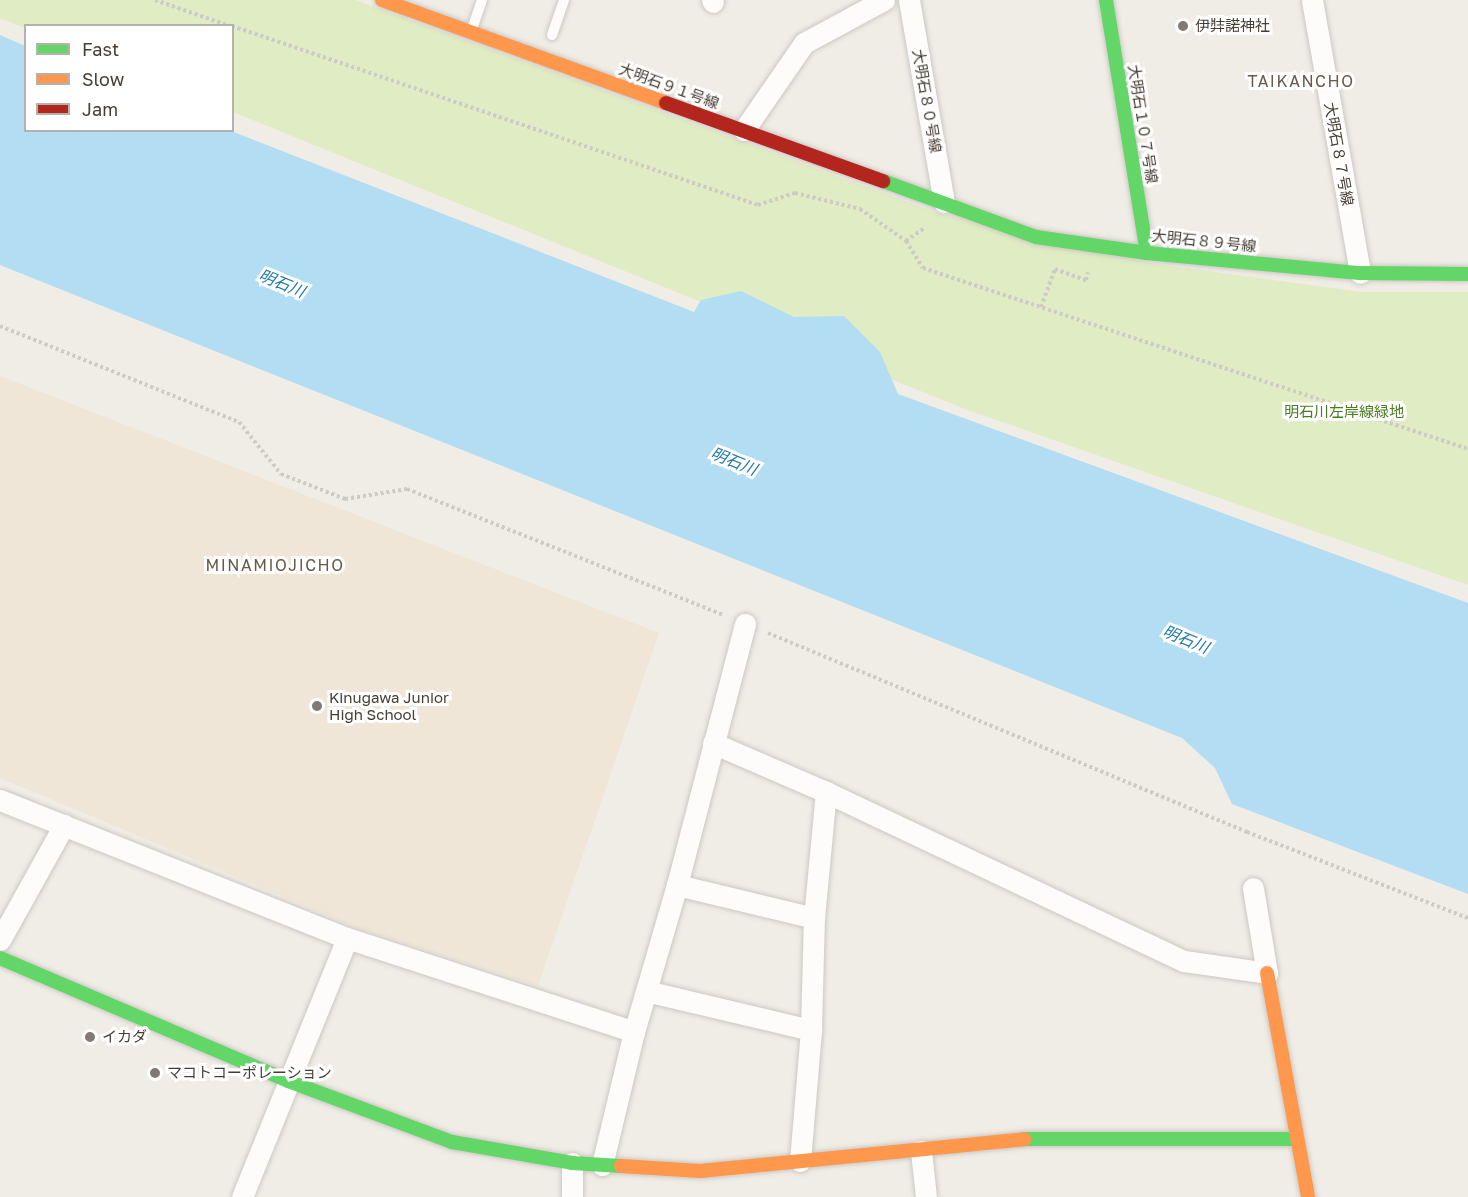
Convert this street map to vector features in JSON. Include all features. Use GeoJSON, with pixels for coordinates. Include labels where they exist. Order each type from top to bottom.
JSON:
{"type":"FeatureCollection","features":[{"type":"Feature","properties":{"kind":"street","name":"大明石９１号線"},"geometry":{"type":"LineString","coordinates":[[382,0],[408,5],[471,32],[944,202]]}},
{"type":"Feature","properties":{"kind":"street"},"geometry":{"type":"LineString","coordinates":[[744,130],[804,43],[884,0]]}},
{"type":"Feature","properties":{"kind":"street","name":"大明石８０号線"},"geometry":{"type":"LineString","coordinates":[[909,0],[944,202]]}},
{"type":"Feature","properties":{"kind":"street","name":"大明石１０７号線"},"geometry":{"type":"LineString","coordinates":[[1106,0],[1147,253]]}},
{"type":"Feature","properties":{"kind":"street","name":"大明石８７号線"},"geometry":{"type":"LineString","coordinates":[[1312,0],[1360,273]]}},
{"type":"Feature","properties":{"kind":"street","name":"大明石８９号線"},"geometry":{"type":"LineString","coordinates":[[944,202],[1035,237],[1147,253],[1360,273],[1468,274]]}},
{"type":"Feature","properties":{"kind":"street"},"geometry":{"type":"LineString","coordinates":[[602,1165],[634,1032],[677,885],[712,743],[745,624]]}},
{"type":"Feature","properties":{"kind":"street"},"geometry":{"type":"LineString","coordinates":[[712,743],[826,792],[1184,961],[1267,974]]}},
{"type":"Feature","properties":{"kind":"street"},"geometry":{"type":"LineString","coordinates":[[800,1161],[811,1030],[814,918],[826,792]]}},
{"type":"Feature","properties":{"kind":"street"},"geometry":{"type":"LineString","coordinates":[[0,800],[347,938],[634,1032]]}},
{"type":"Feature","properties":{"kind":"street"},"geometry":{"type":"LineString","coordinates":[[0,940],[64,825]]}},
{"type":"Feature","properties":{"kind":"street"},"geometry":{"type":"LineString","coordinates":[[677,885],[814,918]]}},
{"type":"Feature","properties":{"kind":"street"},"geometry":{"type":"LineString","coordinates":[[1253,888],[1308,1197]]}},
{"type":"Feature","properties":{"kind":"street"},"geometry":{"type":"LineString","coordinates":[[242,1197],[347,938]]}},
{"type":"Feature","properties":{"kind":"street"},"geometry":{"type":"LineString","coordinates":[[0,958],[288,1081],[452,1142],[572,1163],[700,1171],[1049,1136],[1297,1139]]}},
{"type":"Feature","properties":{"kind":"street"},"geometry":{"type":"LineString","coordinates":[[646,991],[811,1030]]}},
{"type":"Feature","properties":{"kind":"street"},"geometry":{"type":"LineString","coordinates":[[921,1150],[926,1197]]}},
{"type":"Feature","properties":{"kind":"street"},"geometry":{"type":"LineString","coordinates":[[572,1163],[572,1197]]}},
{"type":"Feature","properties":{"kind":"lane"},"geometry":{"type":"LineString","coordinates":[[471,32],[482,0]]}},
{"type":"Feature","properties":{"kind":"lane"},"geometry":{"type":"LineString","coordinates":[[552,34],[564,0]]}},
{"type":"Feature","properties":{"kind":"path"},"geometry":{"type":"LineString","coordinates":[[155,0],[225,24]]}},
{"type":"Feature","properties":{"kind":"path"},"geometry":{"type":"LineString","coordinates":[[234,27],[758,205],[795,193],[860,209],[906,241],[923,268],[1468,449]]}},
{"type":"Feature","properties":{"kind":"path"},"geometry":{"type":"LineString","coordinates":[[906,241],[930,224]]}},
{"type":"Feature","properties":{"kind":"path"},"geometry":{"type":"LineString","coordinates":[[1041,307],[1055,269],[1086,280]]}},
{"type":"Feature","properties":{"kind":"shaded area","name":"Kinugawa Junior High School"},"geometry":{"type":"Polygon","coordinates":[[[0,376],[659,633],[538,986],[357,928],[0,778],[0,376]]]}},
{"type":"Feature","properties":{"kind":"green space","name":"明石川左岸線緑地"},"geometry":{"type":"Polygon","coordinates":[[[0,0],[355,0],[941,214],[1148,263],[1362,292],[1468,292],[1468,585],[965,409],[234,112],[234,24],[24,24],[24,28],[0,18],[0,0]]]}},
{"type":"Feature","properties":{"kind":"water","name":"明石川"},"geometry":{"type":"Polygon","coordinates":[[[0,35],[24,46],[24,132],[234,132],[694,312],[701,300],[741,291],[794,317],[844,316],[880,352],[898,394],[1468,603],[1468,894],[1232,804],[1215,768],[1182,738],[0,265],[0,35]]]}},
{"type":"Feature","properties":{"kind":"traffic: fast"},"geometry":{"type":"LineString","coordinates":[[1106,0],[1147,253]]}},
{"type":"Feature","properties":{"kind":"traffic: fast"},"geometry":{"type":"LineString","coordinates":[[883,181],[1036,237],[1147,253],[1360,273],[1468,274]]}},
{"type":"Feature","properties":{"kind":"traffic: fast"},"geometry":{"type":"LineString","coordinates":[[0,958],[288,1081],[452,1142],[572,1163],[621,1166]]}},
{"type":"Feature","properties":{"kind":"traffic: fast"},"geometry":{"type":"LineString","coordinates":[[1024,1139],[1297,1139]]}},
{"type":"Feature","properties":{"kind":"traffic: slow"},"geometry":{"type":"LineString","coordinates":[[382,0],[666,103]]}},
{"type":"Feature","properties":{"kind":"traffic: slow"},"geometry":{"type":"LineString","coordinates":[[1267,973],[1308,1197]]}},
{"type":"Feature","properties":{"kind":"traffic: slow"},"geometry":{"type":"LineString","coordinates":[[621,1166],[700,1171],[1024,1139]]}},
{"type":"Feature","properties":{"kind":"traffic: jam"},"geometry":{"type":"LineString","coordinates":[[666,103],[883,181]]}},
{"type":"Feature","properties":{"kind":"place","name":"伊弉諾神社"},"geometry":{"type":"Point","coordinates":[1183,26]}},
{"type":"Feature","properties":{"kind":"place","name":"Kinugawa Junior High School"},"geometry":{"type":"Point","coordinates":[317,706]}},
{"type":"Feature","properties":{"kind":"place","name":"イカダ"},"geometry":{"type":"Point","coordinates":[90,1037]}},
{"type":"Feature","properties":{"kind":"place","name":"マコトコーポレーション"},"geometry":{"type":"Point","coordinates":[155,1073]}},
{"type":"Feature","properties":{"kind":"district","name":"TAIKANCHO"},"geometry":{"type":"Point","coordinates":[1301,81]}},
{"type":"Feature","properties":{"kind":"district","name":"MINAMIOJICHO"},"geometry":{"type":"Point","coordinates":[275,565]}}]}
